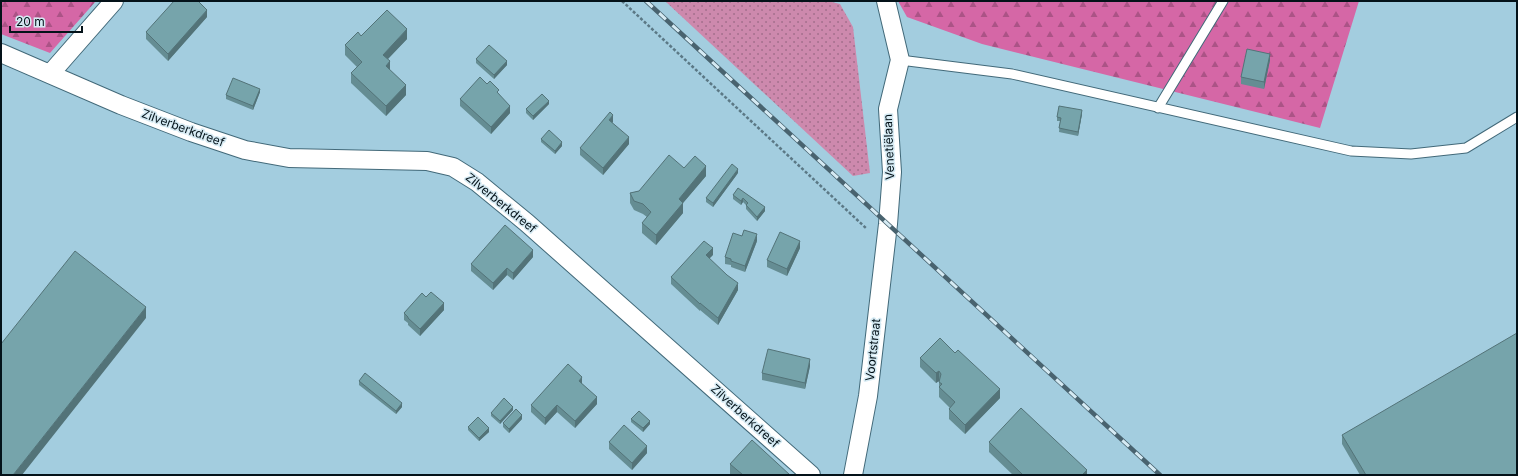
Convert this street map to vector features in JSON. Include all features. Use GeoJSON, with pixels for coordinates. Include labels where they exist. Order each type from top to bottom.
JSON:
{"type":"FeatureCollection","features":[{"type":"Feature","properties":{"kind":"street"},"geometry":{"type":"LineString","coordinates":[[50,74],[114,1]]}},
{"type":"Feature","properties":{"kind":"street","name":"Venetiëlaan"},"geometry":{"type":"LineString","coordinates":[[886,1],[900,60],[888,109],[892,172],[888,224]]}},
{"type":"Feature","properties":{"kind":"street","name":"Zilverberkdreef"},"geometry":{"type":"LineString","coordinates":[[1,53],[121,105],[191,132],[245,150],[289,158],[428,161],[453,167],[477,182],[527,223],[811,475]]}},
{"type":"Feature","properties":{"kind":"street","name":"Voortstraat"},"geometry":{"type":"LineString","coordinates":[[853,475],[868,396],[884,246],[888,224]]}},
{"type":"Feature","properties":{"kind":"lane"},"geometry":{"type":"LineString","coordinates":[[1158,108],[1223,1]]}},
{"type":"Feature","properties":{"kind":"lane"},"geometry":{"type":"LineString","coordinates":[[900,60],[1012,74],[1351,151],[1411,154],[1466,148],[1517,117]]}},
{"type":"Feature","properties":{"kind":"path"},"geometry":{"type":"LineString","coordinates":[[622,1],[884,246]]}},
{"type":"Feature","properties":{"kind":"shaded area"},"geometry":{"type":"Polygon","coordinates":[[[665,1],[828,1],[840,4],[853,27],[870,173],[853,176],[665,1]]]}},
{"type":"Feature","properties":{"kind":"green space"},"geometry":{"type":"Polygon","coordinates":[[[1,1],[96,1],[50,53],[1,34],[1,1]]]}},
{"type":"Feature","properties":{"kind":"green space"},"geometry":{"type":"Polygon","coordinates":[[[898,1],[1359,1],[1320,128],[982,44],[907,17],[898,1]]]}},
{"type":"Feature","properties":{"kind":"building"},"geometry":{"type":"Polygon","coordinates":[[[174,1],[198,1],[207,10],[168,54],[146,32],[174,1]]]}},
{"type":"Feature","properties":{"kind":"building"},"geometry":{"type":"Polygon","coordinates":[[[387,10],[407,29],[383,55],[390,61],[386,66],[406,85],[386,106],[351,73],[362,62],[345,45],[358,32],[361,36],[387,10]]]}},
{"type":"Feature","properties":{"kind":"building"},"geometry":{"type":"Polygon","coordinates":[[[489,45],[507,61],[494,75],[476,59],[489,45]]]}},
{"type":"Feature","properties":{"kind":"building"},"geometry":{"type":"Polygon","coordinates":[[[1247,49],[1270,54],[1264,82],[1241,77],[1247,49]]]}},
{"type":"Feature","properties":{"kind":"building"},"geometry":{"type":"Polygon","coordinates":[[[480,77],[487,84],[490,81],[499,90],[497,92],[510,106],[491,127],[460,99],[480,77]]]}},
{"type":"Feature","properties":{"kind":"building"},"geometry":{"type":"Polygon","coordinates":[[[233,78],[260,89],[253,106],[226,95],[233,78]]]}},
{"type":"Feature","properties":{"kind":"building"},"geometry":{"type":"Polygon","coordinates":[[[542,94],[549,101],[533,116],[526,109],[542,94]]]}},
{"type":"Feature","properties":{"kind":"building"},"geometry":{"type":"Polygon","coordinates":[[[1059,106],[1082,110],[1078,132],[1059,128],[1061,118],[1057,117],[1059,106]]]}},
{"type":"Feature","properties":{"kind":"building"},"geometry":{"type":"Polygon","coordinates":[[[610,112],[613,115],[609,120],[629,137],[603,168],[580,148],[610,112]]]}},
{"type":"Feature","properties":{"kind":"building"},"geometry":{"type":"Polygon","coordinates":[[[549,130],[562,142],[555,151],[541,139],[549,130]]]}},
{"type":"Feature","properties":{"kind":"building"},"geometry":{"type":"Polygon","coordinates":[[[669,155],[684,168],[695,156],[706,166],[679,199],[683,203],[656,235],[642,223],[651,212],[643,204],[634,201],[630,193],[639,191],[669,155]]]}},
{"type":"Feature","properties":{"kind":"building"},"geometry":{"type":"Polygon","coordinates":[[[732,164],[738,169],[713,203],[706,198],[732,164]]]}},
{"type":"Feature","properties":{"kind":"building"},"geometry":{"type":"Polygon","coordinates":[[[738,188],[765,207],[757,217],[746,205],[748,203],[743,198],[741,201],[733,195],[738,188]]]}},
{"type":"Feature","properties":{"kind":"building"},"geometry":{"type":"Polygon","coordinates":[[[505,225],[533,250],[513,273],[507,268],[493,283],[471,264],[505,225]]]}},
{"type":"Feature","properties":{"kind":"building"},"geometry":{"type":"Polygon","coordinates":[[[744,230],[757,234],[745,266],[725,257],[733,233],[742,236],[744,230]]]}},
{"type":"Feature","properties":{"kind":"building"},"geometry":{"type":"Polygon","coordinates":[[[780,232],[800,241],[787,269],[767,260],[780,232]]]}},
{"type":"Feature","properties":{"kind":"building"},"geometry":{"type":"Polygon","coordinates":[[[704,241],[713,248],[706,255],[727,275],[738,283],[718,318],[700,304],[671,277],[704,241]]]}},
{"type":"Feature","properties":{"kind":"building"},"geometry":{"type":"Polygon","coordinates":[[[75,251],[146,307],[13,475],[1,475],[1,344],[75,251]]]}},
{"type":"Feature","properties":{"kind":"building"},"geometry":{"type":"Polygon","coordinates":[[[431,292],[444,303],[420,329],[404,313],[422,293],[426,297],[431,292]]]}},
{"type":"Feature","properties":{"kind":"building"},"geometry":{"type":"Polygon","coordinates":[[[1517,333],[1517,475],[1366,475],[1342,435],[1517,333]]]}},
{"type":"Feature","properties":{"kind":"building"},"geometry":{"type":"Polygon","coordinates":[[[940,338],[955,353],[958,350],[1000,389],[965,425],[949,409],[955,402],[939,387],[942,384],[939,382],[941,374],[939,371],[936,373],[920,358],[940,338]]]}},
{"type":"Feature","properties":{"kind":"building"},"geometry":{"type":"Polygon","coordinates":[[[768,349],[810,359],[805,383],[762,373],[768,349]]]}},
{"type":"Feature","properties":{"kind":"building"},"geometry":{"type":"Polygon","coordinates":[[[568,364],[582,377],[579,381],[597,397],[575,421],[557,405],[545,418],[531,405],[568,364]]]}},
{"type":"Feature","properties":{"kind":"building"},"geometry":{"type":"Polygon","coordinates":[[[365,373],[402,403],[396,411],[359,381],[365,373]]]}},
{"type":"Feature","properties":{"kind":"building"},"geometry":{"type":"Polygon","coordinates":[[[504,398],[513,407],[500,421],[491,413],[504,398]]]}},
{"type":"Feature","properties":{"kind":"building"},"geometry":{"type":"Polygon","coordinates":[[[1021,408],[1087,470],[1082,475],[1023,475],[989,442],[1021,408]]]}},
{"type":"Feature","properties":{"kind":"building"},"geometry":{"type":"Polygon","coordinates":[[[516,409],[522,415],[509,429],[503,423],[516,409]]]}},
{"type":"Feature","properties":{"kind":"building"},"geometry":{"type":"Polygon","coordinates":[[[639,411],[650,421],[643,428],[631,419],[639,411]]]}},
{"type":"Feature","properties":{"kind":"building"},"geometry":{"type":"Polygon","coordinates":[[[478,417],[489,428],[479,438],[468,427],[478,417]]]}},
{"type":"Feature","properties":{"kind":"building"},"geometry":{"type":"Polygon","coordinates":[[[624,425],[647,446],[632,463],[609,442],[624,425]]]}},
{"type":"Feature","properties":{"kind":"building"},"geometry":{"type":"Polygon","coordinates":[[[752,440],[790,475],[743,475],[730,464],[752,440]]]}},
{"type":"Feature","properties":{"kind":"railway"},"geometry":{"type":"LineString","coordinates":[[646,1],[1160,475]]}}]}
